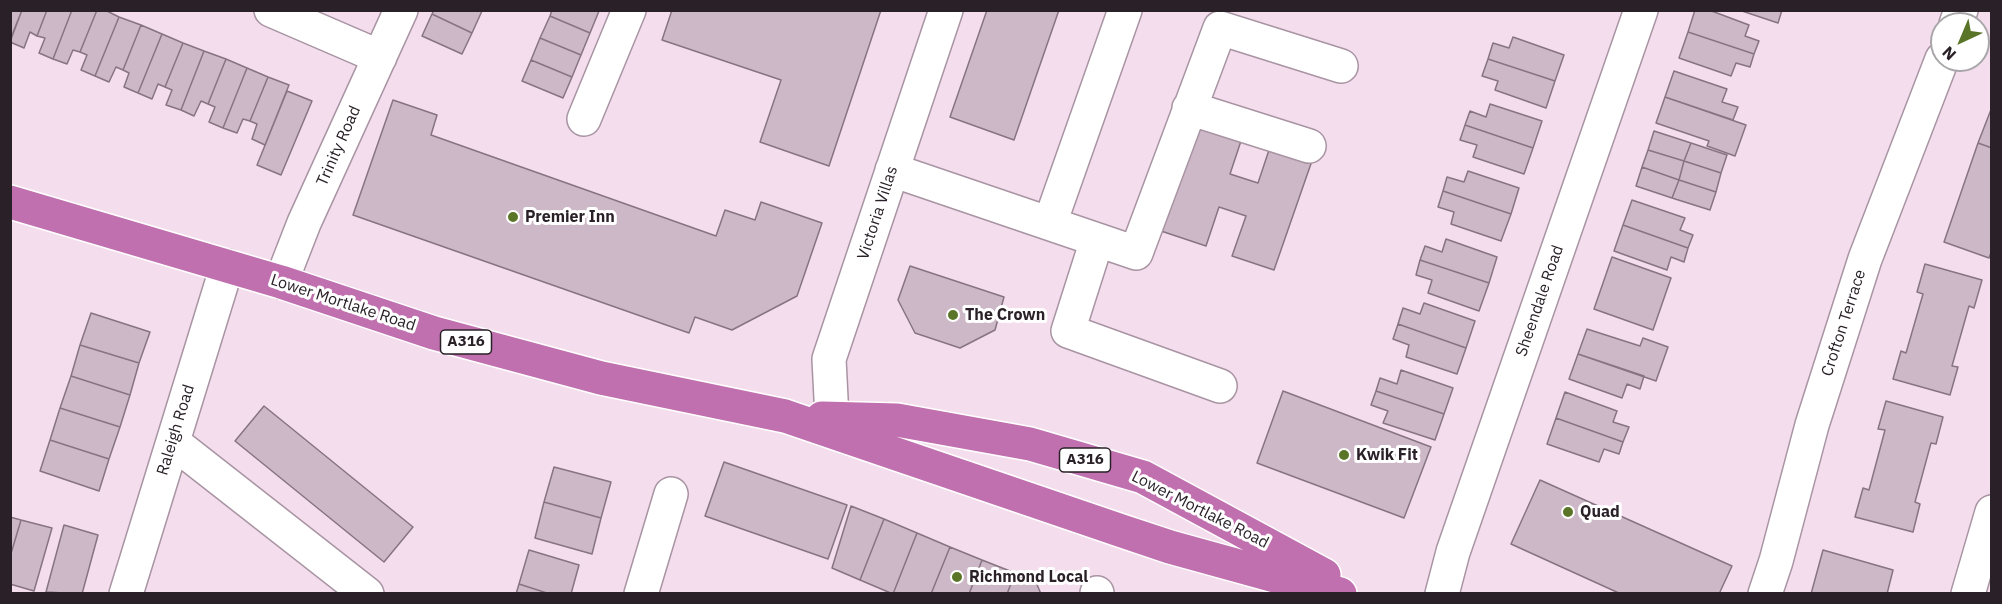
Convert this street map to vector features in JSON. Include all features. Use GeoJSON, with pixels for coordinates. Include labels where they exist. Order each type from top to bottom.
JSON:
{"type":"FeatureCollection","features":[{"type":"Feature","properties":{"kind":"highway","name":"Lower Mortlake Road"},"geometry":{"type":"LineString","coordinates":[[10,202],[281,282],[434,333],[601,378],[785,416],[1160,544],[1340,594]]}},
{"type":"Feature","properties":{"kind":"highway","name":"Lower Mortlake Road"},"geometry":{"type":"LineString","coordinates":[[785,416],[897,420],[1030,444],[1143,477],[1358,594]]}},
{"type":"Feature","properties":{"kind":"street"},"geometry":{"type":"LineString","coordinates":[[271,10],[380,57]]}},
{"type":"Feature","properties":{"kind":"street","name":"Trinity Road"},"geometry":{"type":"LineString","coordinates":[[281,282],[304,223],[401,10]]}},
{"type":"Feature","properties":{"kind":"street"},"geometry":{"type":"LineString","coordinates":[[584,119],[629,10]]}},
{"type":"Feature","properties":{"kind":"street","name":"Victoria Villas"},"geometry":{"type":"LineString","coordinates":[[832,418],[829,359],[946,10]]}},
{"type":"Feature","properties":{"kind":"street"},"geometry":{"type":"LineString","coordinates":[[1050,223],[1125,10]]}},
{"type":"Feature","properties":{"kind":"street","name":"Sheendale Road"},"geometry":{"type":"LineString","coordinates":[[1442,594],[1453,552],[1641,10]]}},
{"type":"Feature","properties":{"kind":"street"},"geometry":{"type":"LineString","coordinates":[[892,170],[1136,253],[1220,28],[1341,66]]}},
{"type":"Feature","properties":{"kind":"street","name":"Crofton Terrace"},"geometry":{"type":"LineString","coordinates":[[1765,594],[1812,425],[1865,258],[1937,72]]}},
{"type":"Feature","properties":{"kind":"street"},"geometry":{"type":"LineString","coordinates":[[1189,108],[1309,146]]}},
{"type":"Feature","properties":{"kind":"street"},"geometry":{"type":"LineString","coordinates":[[1097,240],[1068,331],[1220,386]]}},
{"type":"Feature","properties":{"kind":"street","name":"Raleigh Road"},"geometry":{"type":"LineString","coordinates":[[126,594],[227,266]]}},
{"type":"Feature","properties":{"kind":"street"},"geometry":{"type":"LineString","coordinates":[[173,442],[367,594]]}},
{"type":"Feature","properties":{"kind":"street"},"geometry":{"type":"LineString","coordinates":[[642,594],[671,494]]}},
{"type":"Feature","properties":{"kind":"street"},"geometry":{"type":"LineString","coordinates":[[1968,594],[1992,512]]}},
{"type":"Feature","properties":{"kind":"building"},"geometry":{"type":"Polygon","coordinates":[[[10,10],[22,10],[10,40],[10,10]]]}},
{"type":"Feature","properties":{"kind":"building"},"geometry":{"type":"Polygon","coordinates":[[[22,10],[47,10],[37,36],[30,32],[24,48],[10,42],[22,10]]]}},
{"type":"Feature","properties":{"kind":"building"},"geometry":{"type":"Polygon","coordinates":[[[47,10],[72,10],[53,59],[39,53],[45,38],[37,36],[47,10]]]}},
{"type":"Feature","properties":{"kind":"building"},"geometry":{"type":"Polygon","coordinates":[[[72,10],[97,10],[80,52],[73,50],[67,64],[53,59],[72,10]]]}},
{"type":"Feature","properties":{"kind":"building"},"geometry":{"type":"Polygon","coordinates":[[[97,10],[105,10],[119,17],[95,76],[81,70],[87,55],[80,52],[97,10]]]}},
{"type":"Feature","properties":{"kind":"building"},"geometry":{"type":"Polygon","coordinates":[[[434,10],[482,11],[472,33],[432,14],[434,10]]]}},
{"type":"Feature","properties":{"kind":"building"},"geometry":{"type":"Polygon","coordinates":[[[552,10],[599,11],[590,33],[550,16],[552,10]]]}},
{"type":"Feature","properties":{"kind":"building"},"geometry":{"type":"Polygon","coordinates":[[[672,10],[881,10],[829,166],[760,142],[781,80],[662,40],[672,10]]]}},
{"type":"Feature","properties":{"kind":"building"},"geometry":{"type":"Polygon","coordinates":[[[987,10],[1059,10],[1014,140],[950,117],[987,10]]]}},
{"type":"Feature","properties":{"kind":"building"},"geometry":{"type":"Polygon","coordinates":[[[1695,10],[1709,10],[1749,25],[1745,36],[1759,41],[1754,54],[1688,32],[1695,10]]]}},
{"type":"Feature","properties":{"kind":"building"},"geometry":{"type":"Polygon","coordinates":[[[1739,10],[1782,10],[1778,23],[1739,10]]]}},
{"type":"Feature","properties":{"kind":"building"},"geometry":{"type":"Polygon","coordinates":[[[432,14],[472,33],[462,54],[422,36],[432,14]]]}},
{"type":"Feature","properties":{"kind":"building"},"geometry":{"type":"Polygon","coordinates":[[[550,16],[590,33],[581,55],[540,38],[550,16]]]}},
{"type":"Feature","properties":{"kind":"building"},"geometry":{"type":"Polygon","coordinates":[[[119,17],[141,25],[123,70],[116,67],[109,82],[95,76],[119,17]]]}},
{"type":"Feature","properties":{"kind":"building"},"geometry":{"type":"Polygon","coordinates":[[[141,25],[162,34],[138,93],[124,87],[129,73],[123,70],[141,25]]]}},
{"type":"Feature","properties":{"kind":"building"},"geometry":{"type":"Polygon","coordinates":[[[1688,32],[1754,54],[1750,67],[1736,63],[1731,76],[1679,58],[1688,32]]]}},
{"type":"Feature","properties":{"kind":"building"},"geometry":{"type":"Polygon","coordinates":[[[162,34],[183,43],[165,87],[158,84],[152,99],[138,93],[162,34]]]}},
{"type":"Feature","properties":{"kind":"building"},"geometry":{"type":"Polygon","coordinates":[[[1513,37],[1564,55],[1555,81],[1488,59],[1493,43],[1509,48],[1513,37]]]}},
{"type":"Feature","properties":{"kind":"building"},"geometry":{"type":"Polygon","coordinates":[[[540,38],[581,55],[572,77],[531,60],[540,38]]]}},
{"type":"Feature","properties":{"kind":"building"},"geometry":{"type":"Polygon","coordinates":[[[183,43],[204,51],[181,110],[166,105],[172,90],[165,87],[183,43]]]}},
{"type":"Feature","properties":{"kind":"building"},"geometry":{"type":"Polygon","coordinates":[[[204,51],[226,59],[208,104],[201,101],[194,116],[181,110],[204,51]]]}},
{"type":"Feature","properties":{"kind":"building"},"geometry":{"type":"Polygon","coordinates":[[[226,59],[247,68],[223,128],[209,122],[215,107],[208,104],[226,59]]]}},
{"type":"Feature","properties":{"kind":"building"},"geometry":{"type":"Polygon","coordinates":[[[1488,59],[1555,81],[1546,108],[1495,90],[1498,81],[1482,76],[1488,59]]]}},
{"type":"Feature","properties":{"kind":"building"},"geometry":{"type":"Polygon","coordinates":[[[531,60],[572,77],[563,98],[522,81],[531,60]]]}},
{"type":"Feature","properties":{"kind":"building"},"geometry":{"type":"Polygon","coordinates":[[[247,68],[268,77],[250,121],[243,119],[237,133],[223,128],[247,68]]]}},
{"type":"Feature","properties":{"kind":"building"},"geometry":{"type":"Polygon","coordinates":[[[1674,71],[1727,89],[1722,102],[1738,107],[1733,120],[1665,97],[1674,71]]]}},
{"type":"Feature","properties":{"kind":"building"},"geometry":{"type":"Polygon","coordinates":[[[268,77],[289,85],[265,145],[252,139],[257,124],[250,121],[268,77]]]}},
{"type":"Feature","properties":{"kind":"building"},"geometry":{"type":"Polygon","coordinates":[[[287,91],[312,101],[281,175],[257,165],[287,91]]]}},
{"type":"Feature","properties":{"kind":"building"},"geometry":{"type":"Polygon","coordinates":[[[1665,97],[1746,125],[1735,156],[1707,146],[1709,141],[1656,123],[1665,97]]]}},
{"type":"Feature","properties":{"kind":"building","name":"Premier Inn"},"geometry":{"type":"Polygon","coordinates":[[[393,100],[437,115],[431,135],[716,236],[725,210],[755,220],[761,202],[822,223],[797,296],[732,330],[695,317],[689,333],[353,215],[393,100]]]}},
{"type":"Feature","properties":{"kind":"building"},"geometry":{"type":"Polygon","coordinates":[[[1490,104],[1542,121],[1533,148],[1465,125],[1470,111],[1486,117],[1490,104]]]}},
{"type":"Feature","properties":{"kind":"building"},"geometry":{"type":"Polygon","coordinates":[[[1992,107],[1992,148],[1978,143],[1992,107]]]}},
{"type":"Feature","properties":{"kind":"building"},"geometry":{"type":"Polygon","coordinates":[[[1200,117],[1244,132],[1230,174],[1258,183],[1272,141],[1314,155],[1274,270],[1232,256],[1246,216],[1219,207],[1206,246],[1161,231],[1200,117]]]}},
{"type":"Feature","properties":{"kind":"building"},"geometry":{"type":"Polygon","coordinates":[[[1465,125],[1533,148],[1524,174],[1473,157],[1477,145],[1460,140],[1465,125]]]}},
{"type":"Feature","properties":{"kind":"building"},"geometry":{"type":"Polygon","coordinates":[[[1654,131],[1691,143],[1684,161],[1648,150],[1654,131]]]}},
{"type":"Feature","properties":{"kind":"building"},"geometry":{"type":"Polygon","coordinates":[[[1691,143],[1727,155],[1721,173],[1684,161],[1691,143]]]}},
{"type":"Feature","properties":{"kind":"building"},"geometry":{"type":"Polygon","coordinates":[[[1978,143],[1992,148],[1992,250],[1989,258],[1944,242],[1978,143]]]}},
{"type":"Feature","properties":{"kind":"building"},"geometry":{"type":"Polygon","coordinates":[[[1648,150],[1684,161],[1679,180],[1642,167],[1648,150]]]}},
{"type":"Feature","properties":{"kind":"building"},"geometry":{"type":"Polygon","coordinates":[[[1684,161],[1721,173],[1716,192],[1679,180],[1684,161]]]}},
{"type":"Feature","properties":{"kind":"building"},"geometry":{"type":"Polygon","coordinates":[[[1642,167],[1679,180],[1672,198],[1636,186],[1642,167]]]}},
{"type":"Feature","properties":{"kind":"building"},"geometry":{"type":"Polygon","coordinates":[[[1468,171],[1519,188],[1511,214],[1443,191],[1447,177],[1464,182],[1468,171]]]}},
{"type":"Feature","properties":{"kind":"building"},"geometry":{"type":"Polygon","coordinates":[[[1679,180],[1716,192],[1710,210],[1672,198],[1679,180]]]}},
{"type":"Feature","properties":{"kind":"building"},"geometry":{"type":"Polygon","coordinates":[[[1443,191],[1511,214],[1501,241],[1451,224],[1454,212],[1438,207],[1443,191]]]}},
{"type":"Feature","properties":{"kind":"building"},"geometry":{"type":"Polygon","coordinates":[[[1632,200],[1685,218],[1680,230],[1693,235],[1688,248],[1623,225],[1632,200]]]}},
{"type":"Feature","properties":{"kind":"building"},"geometry":{"type":"Polygon","coordinates":[[[1623,225],[1688,248],[1684,262],[1671,257],[1667,270],[1614,251],[1623,225]]]}},
{"type":"Feature","properties":{"kind":"building"},"geometry":{"type":"Polygon","coordinates":[[[1446,239],[1497,257],[1489,283],[1420,260],[1425,246],[1442,252],[1446,239]]]}},
{"type":"Feature","properties":{"kind":"building"},"geometry":{"type":"Polygon","coordinates":[[[1612,257],[1671,278],[1653,330],[1594,309],[1612,257]]]}},
{"type":"Feature","properties":{"kind":"building"},"geometry":{"type":"Polygon","coordinates":[[[1420,260],[1489,283],[1479,311],[1428,293],[1432,280],[1416,275],[1420,260]]]}},
{"type":"Feature","properties":{"kind":"building"},"geometry":{"type":"Polygon","coordinates":[[[1925,264],[1982,280],[1974,308],[1969,306],[1952,366],[1958,367],[1950,395],[1893,379],[1901,351],[1906,353],[1923,294],[1917,292],[1925,264]]]}},
{"type":"Feature","properties":{"kind":"building","name":"The Crown"},"geometry":{"type":"Polygon","coordinates":[[[910,266],[1004,297],[995,330],[960,348],[915,333],[898,300],[910,266]]]}},
{"type":"Feature","properties":{"kind":"building"},"geometry":{"type":"Polygon","coordinates":[[[1424,303],[1475,321],[1466,348],[1398,324],[1403,308],[1420,314],[1424,303]]]}},
{"type":"Feature","properties":{"kind":"building"},"geometry":{"type":"Polygon","coordinates":[[[91,313],[150,332],[139,363],[80,345],[91,313]]]}},
{"type":"Feature","properties":{"kind":"building"},"geometry":{"type":"Polygon","coordinates":[[[1398,324],[1466,348],[1457,374],[1406,357],[1409,345],[1393,339],[1398,324]]]}},
{"type":"Feature","properties":{"kind":"building"},"geometry":{"type":"Polygon","coordinates":[[[1587,329],[1640,346],[1643,338],[1668,347],[1656,381],[1578,354],[1587,329]]]}},
{"type":"Feature","properties":{"kind":"building"},"geometry":{"type":"Polygon","coordinates":[[[80,345],[139,363],[130,395],[71,376],[80,345]]]}},
{"type":"Feature","properties":{"kind":"building"},"geometry":{"type":"Polygon","coordinates":[[[1578,354],[1644,376],[1640,389],[1627,384],[1622,398],[1569,379],[1578,354]]]}},
{"type":"Feature","properties":{"kind":"building"},"geometry":{"type":"Polygon","coordinates":[[[1401,370],[1453,388],[1444,414],[1376,391],[1380,378],[1397,384],[1401,370]]]}},
{"type":"Feature","properties":{"kind":"building"},"geometry":{"type":"Polygon","coordinates":[[[71,376],[130,395],[120,427],[60,408],[71,376]]]}},
{"type":"Feature","properties":{"kind":"building","name":"Kwik Fit"},"geometry":{"type":"Polygon","coordinates":[[[1283,391],[1431,447],[1404,518],[1257,463],[1283,391]]]}},
{"type":"Feature","properties":{"kind":"building"},"geometry":{"type":"Polygon","coordinates":[[[1376,391],[1444,414],[1435,440],[1383,423],[1388,411],[1371,405],[1376,391]]]}},
{"type":"Feature","properties":{"kind":"building"},"geometry":{"type":"Polygon","coordinates":[[[1565,392],[1617,411],[1613,422],[1629,427],[1623,442],[1556,418],[1565,392]]]}},
{"type":"Feature","properties":{"kind":"building"},"geometry":{"type":"Polygon","coordinates":[[[1886,401],[1943,417],[1936,444],[1931,443],[1915,502],[1920,504],[1913,532],[1855,517],[1863,488],[1869,490],[1885,430],[1878,429],[1886,401]]]}},
{"type":"Feature","properties":{"kind":"building"},"geometry":{"type":"Polygon","coordinates":[[[264,406],[413,527],[384,562],[235,441],[264,406]]]}},
{"type":"Feature","properties":{"kind":"building"},"geometry":{"type":"Polygon","coordinates":[[[60,408],[120,427],[109,459],[50,440],[60,408]]]}},
{"type":"Feature","properties":{"kind":"building"},"geometry":{"type":"Polygon","coordinates":[[[1556,418],[1623,442],[1619,454],[1604,449],[1599,462],[1547,444],[1556,418]]]}},
{"type":"Feature","properties":{"kind":"building"},"geometry":{"type":"Polygon","coordinates":[[[50,440],[109,459],[99,491],[40,471],[50,440]]]}},
{"type":"Feature","properties":{"kind":"building"},"geometry":{"type":"Polygon","coordinates":[[[724,462],[847,505],[828,559],[705,516],[724,462]]]}},
{"type":"Feature","properties":{"kind":"building"},"geometry":{"type":"Polygon","coordinates":[[[554,467],[611,482],[601,518],[544,502],[554,467]]]}},
{"type":"Feature","properties":{"kind":"building","name":"Quad"},"geometry":{"type":"Polygon","coordinates":[[[1540,480],[1732,566],[1719,594],[1621,594],[1511,544],[1540,480]]]}},
{"type":"Feature","properties":{"kind":"building"},"geometry":{"type":"Polygon","coordinates":[[[544,502],[601,518],[592,554],[535,538],[544,502]]]}},
{"type":"Feature","properties":{"kind":"building"},"geometry":{"type":"Polygon","coordinates":[[[851,506],[884,519],[860,580],[832,568],[851,506]]]}},
{"type":"Feature","properties":{"kind":"building"},"geometry":{"type":"Polygon","coordinates":[[[10,517],[21,520],[10,557],[10,517]]]}},
{"type":"Feature","properties":{"kind":"building"},"geometry":{"type":"Polygon","coordinates":[[[884,519],[917,533],[893,594],[860,580],[884,519]]]}},
{"type":"Feature","properties":{"kind":"building"},"geometry":{"type":"Polygon","coordinates":[[[21,520],[52,528],[34,591],[10,584],[10,557],[21,520]]]}},
{"type":"Feature","properties":{"kind":"building"},"geometry":{"type":"Polygon","coordinates":[[[64,525],[98,535],[82,594],[46,592],[64,525]]]}},
{"type":"Feature","properties":{"kind":"building"},"geometry":{"type":"Polygon","coordinates":[[[917,533],[950,547],[931,594],[893,594],[917,533]]]}},
{"type":"Feature","properties":{"kind":"building","name":"Richmond Local"},"geometry":{"type":"Polygon","coordinates":[[[950,547],[982,560],[969,594],[931,594],[950,547]]]}},
{"type":"Feature","properties":{"kind":"building"},"geometry":{"type":"Polygon","coordinates":[[[529,550],[579,565],[571,594],[550,594],[519,584],[529,550]]]}},
{"type":"Feature","properties":{"kind":"building"},"geometry":{"type":"Polygon","coordinates":[[[1823,550],[1893,570],[1887,594],[1811,594],[1823,550]]]}},
{"type":"Feature","properties":{"kind":"building"},"geometry":{"type":"Polygon","coordinates":[[[982,560],[1015,573],[1007,594],[969,594],[982,560]]]}},
{"type":"Feature","properties":{"kind":"building"},"geometry":{"type":"Polygon","coordinates":[[[1015,573],[1036,582],[1041,594],[1007,594],[1015,573]]]}},
{"type":"Feature","properties":{"kind":"building"},"geometry":{"type":"Polygon","coordinates":[[[519,584],[550,594],[516,594],[519,584]]]}},
{"type":"Feature","properties":{"kind":"place","name":"Premier Inn"},"geometry":{"type":"Point","coordinates":[513,217]}},
{"type":"Feature","properties":{"kind":"place","name":"The Crown"},"geometry":{"type":"Point","coordinates":[953,315]}},
{"type":"Feature","properties":{"kind":"place","name":"Kwik Fit"},"geometry":{"type":"Point","coordinates":[1344,455]}},
{"type":"Feature","properties":{"kind":"place","name":"Quad"},"geometry":{"type":"Point","coordinates":[1568,512]}},
{"type":"Feature","properties":{"kind":"place","name":"Richmond Local"},"geometry":{"type":"Point","coordinates":[957,577]}}]}
